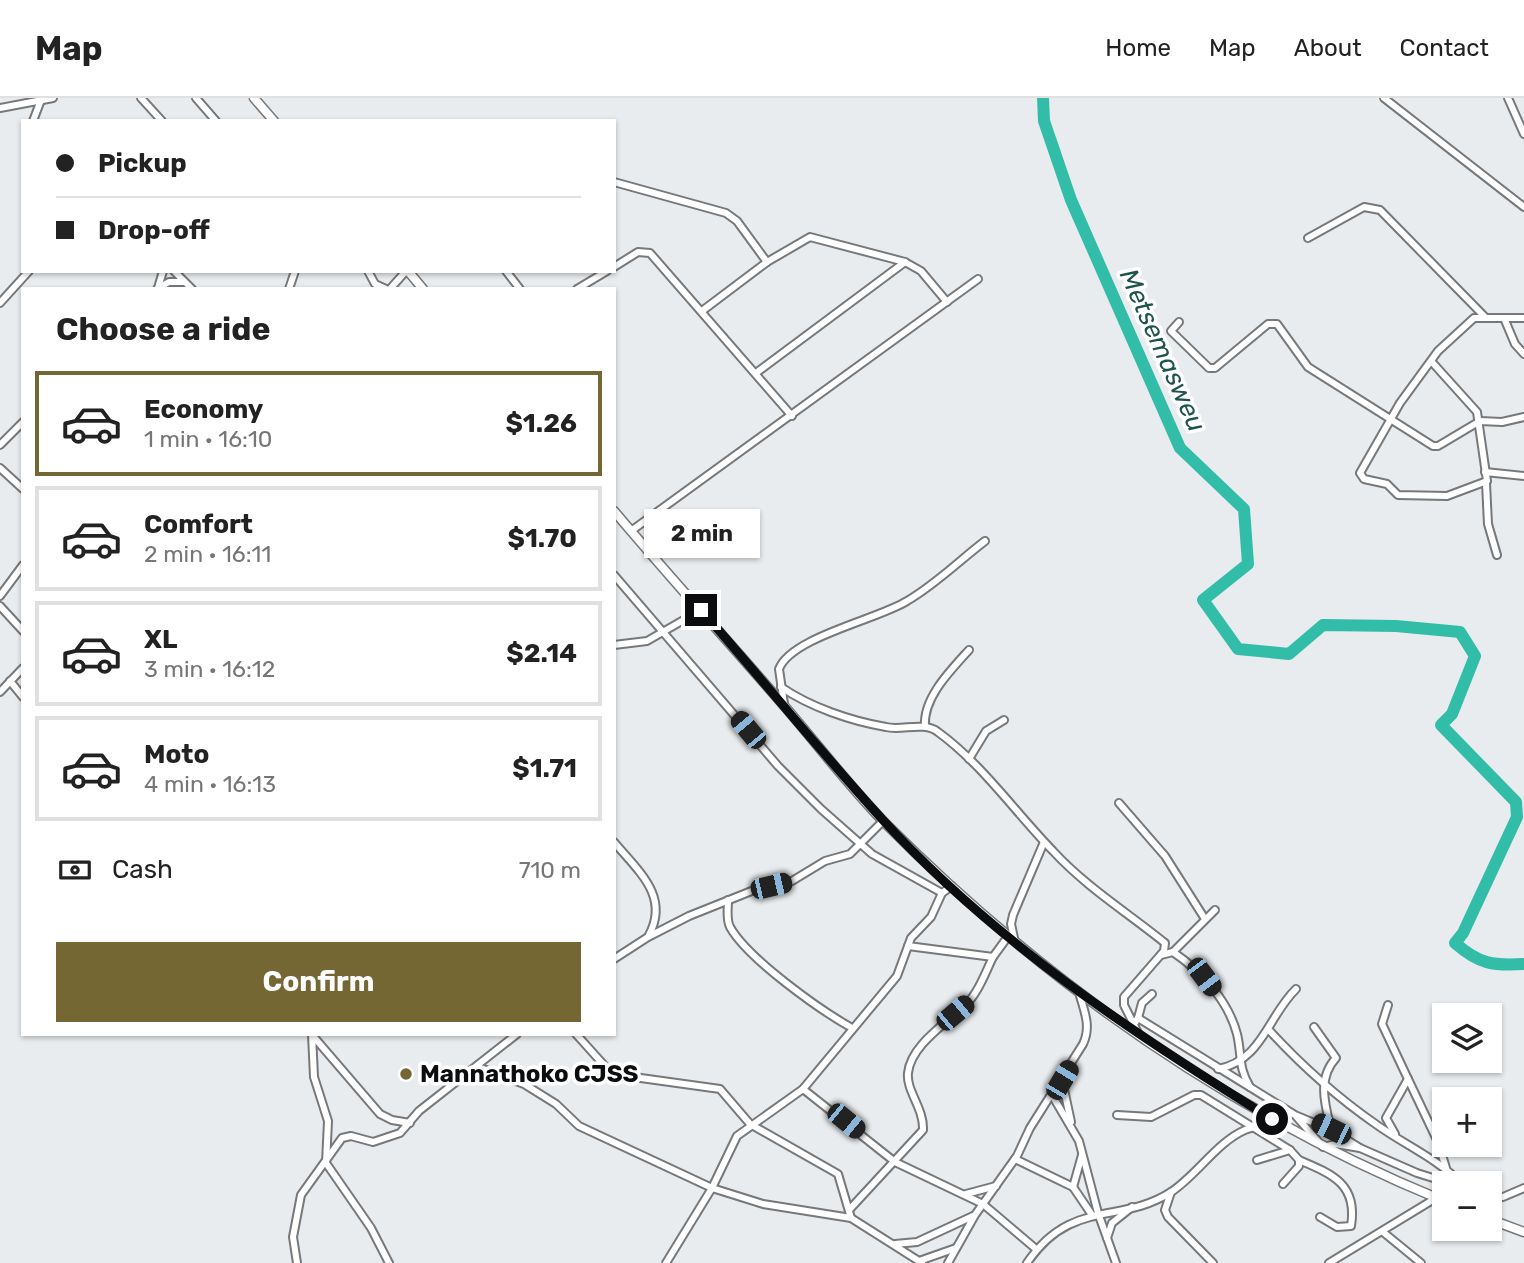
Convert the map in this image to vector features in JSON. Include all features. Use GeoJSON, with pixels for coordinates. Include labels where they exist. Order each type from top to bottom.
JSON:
{"type":"FeatureCollection","features":[{"type":"Feature","properties":{"kind":"street"},"geometry":{"type":"LineString","coordinates":[[0,108],[53,98]]}},
{"type":"Feature","properties":{"kind":"street"},"geometry":{"type":"LineString","coordinates":[[141,98],[160,119]]}},
{"type":"Feature","properties":{"kind":"street"},"geometry":{"type":"LineString","coordinates":[[196,98],[214,119]]}},
{"type":"Feature","properties":{"kind":"street"},"geometry":{"type":"LineString","coordinates":[[254,98],[272,119]]}},
{"type":"Feature","properties":{"kind":"street"},"geometry":{"type":"LineString","coordinates":[[1384,98],[1524,207]]}},
{"type":"Feature","properties":{"kind":"street"},"geometry":{"type":"LineString","coordinates":[[1508,98],[1524,134]]}},
{"type":"Feature","properties":{"kind":"street"},"geometry":{"type":"LineString","coordinates":[[34,119],[41,100]]}},
{"type":"Feature","properties":{"kind":"street"},"geometry":{"type":"LineString","coordinates":[[616,183],[726,214],[737,221],[767,262]]}},
{"type":"Feature","properties":{"kind":"street"},"geometry":{"type":"LineString","coordinates":[[1308,238],[1364,207],[1380,210],[1484,316]]}},
{"type":"Feature","properties":{"kind":"street"},"geometry":{"type":"LineString","coordinates":[[702,311],[767,262],[806,238],[814,237],[905,262],[921,271],[947,302]]}},
{"type":"Feature","properties":{"kind":"street"},"geometry":{"type":"LineString","coordinates":[[616,266],[638,252],[650,253],[792,416]]}},
{"type":"Feature","properties":{"kind":"street"},"geometry":{"type":"LineString","coordinates":[[756,373],[905,262]]}},
{"type":"Feature","properties":{"kind":"street"},"geometry":{"type":"LineString","coordinates":[[0,303],[27,273]]}},
{"type":"Feature","properties":{"kind":"street"},"geometry":{"type":"LineString","coordinates":[[176,273],[189,287]]}},
{"type":"Feature","properties":{"kind":"street"},"geometry":{"type":"LineString","coordinates":[[369,273],[376,284],[383,287]]}},
{"type":"Feature","properties":{"kind":"street"},"geometry":{"type":"LineString","coordinates":[[390,287],[405,273]]}},
{"type":"Feature","properties":{"kind":"street"},"geometry":{"type":"LineString","coordinates":[[409,273],[421,287]]}},
{"type":"Feature","properties":{"kind":"street"},"geometry":{"type":"LineString","coordinates":[[508,273],[518,287]]}},
{"type":"Feature","properties":{"kind":"street"},"geometry":{"type":"LineString","coordinates":[[580,287],[604,273]]}},
{"type":"Feature","properties":{"kind":"street"},"geometry":{"type":"LineString","coordinates":[[631,531],[978,279]]}},
{"type":"Feature","properties":{"kind":"street"},"geometry":{"type":"LineString","coordinates":[[160,287],[169,282],[184,282]]}},
{"type":"Feature","properties":{"kind":"street"},"geometry":{"type":"LineString","coordinates":[[1486,482],[1447,496],[1398,495],[1387,484],[1363,478],[1360,473],[1391,418],[1431,361],[1461,327],[1484,316],[1524,318]]}},
{"type":"Feature","properties":{"kind":"street"},"geometry":{"type":"LineString","coordinates":[[1504,318],[1515,344],[1524,354]]}},
{"type":"Feature","properties":{"kind":"street"},"geometry":{"type":"LineString","coordinates":[[1179,322],[1171,331],[1209,368],[1215,368],[1268,324],[1277,324],[1307,367],[1435,447],[1480,421],[1502,422],[1524,416]]}},
{"type":"Feature","properties":{"kind":"street"},"geometry":{"type":"LineString","coordinates":[[1431,361],[1477,412],[1486,482],[1488,524],[1497,555]]}},
{"type":"Feature","properties":{"kind":"street"},"geometry":{"type":"LineString","coordinates":[[0,445],[21,424]]}},
{"type":"Feature","properties":{"kind":"street"},"geometry":{"type":"LineString","coordinates":[[0,468],[21,487]]}},
{"type":"Feature","properties":{"kind":"street"},"geometry":{"type":"LineString","coordinates":[[1485,472],[1524,476]]}},
{"type":"Feature","properties":{"kind":"street"},"geometry":{"type":"LineString","coordinates":[[616,513],[883,821],[952,886],[1080,996],[1140,1038],[1282,1124],[1323,1147],[1432,1196]]}},
{"type":"Feature","properties":{"kind":"street"},"geometry":{"type":"LineString","coordinates":[[784,706],[779,669],[789,655],[850,623],[905,603],[985,541]]}},
{"type":"Feature","properties":{"kind":"street"},"geometry":{"type":"LineString","coordinates":[[0,596],[21,568]]}},
{"type":"Feature","properties":{"kind":"street"},"geometry":{"type":"LineString","coordinates":[[616,577],[778,766],[872,854],[942,893]]}},
{"type":"Feature","properties":{"kind":"street"},"geometry":{"type":"LineString","coordinates":[[0,606],[21,629]]}},
{"type":"Feature","properties":{"kind":"street"},"geometry":{"type":"LineString","coordinates":[[616,644],[642,643],[701,610]]}},
{"type":"Feature","properties":{"kind":"street"},"geometry":{"type":"LineString","coordinates":[[925,726],[924,715],[931,696],[969,650]]}},
{"type":"Feature","properties":{"kind":"street"},"geometry":{"type":"LineString","coordinates":[[0,691],[21,669]]}},
{"type":"Feature","properties":{"kind":"street"},"geometry":{"type":"LineString","coordinates":[[10,681],[21,695]]}},
{"type":"Feature","properties":{"kind":"street"},"geometry":{"type":"LineString","coordinates":[[781,687],[800,700],[873,724],[900,729],[925,726],[937,731],[969,759],[1067,865],[1165,943],[1166,947],[1161,955],[1124,997],[1124,1005],[1136,1021],[1295,1115],[1331,1129],[1360,1148],[1432,1178]]}},
{"type":"Feature","properties":{"kind":"street"},"geometry":{"type":"LineString","coordinates":[[969,759],[986,732],[1004,720]]}},
{"type":"Feature","properties":{"kind":"street"},"geometry":{"type":"LineString","coordinates":[[1119,803],[1145,830],[1177,873],[1205,919]]}},
{"type":"Feature","properties":{"kind":"street"},"geometry":{"type":"LineString","coordinates":[[616,959],[648,937],[728,900],[754,890],[792,881],[825,861],[850,854],[883,821]]}},
{"type":"Feature","properties":{"kind":"street"},"geometry":{"type":"LineString","coordinates":[[849,1210],[923,1130],[921,1109],[908,1079],[909,1067],[933,1032],[972,998],[993,957],[1012,938],[1013,915],[1044,842]]}},
{"type":"Feature","properties":{"kind":"street"},"geometry":{"type":"LineString","coordinates":[[616,844],[646,880],[656,901],[658,914],[648,937]]}},
{"type":"Feature","properties":{"kind":"street"},"geometry":{"type":"LineString","coordinates":[[666,1263],[712,1188],[737,1136],[750,1124],[803,1089],[897,976],[914,933],[931,917],[942,893],[952,886]]}},
{"type":"Feature","properties":{"kind":"street"},"geometry":{"type":"LineString","coordinates":[[728,900],[728,921],[738,937],[785,982],[833,1019],[852,1028]]}},
{"type":"Feature","properties":{"kind":"street"},"geometry":{"type":"LineString","coordinates":[[1161,955],[1173,953],[1184,945],[1215,910]]}},
{"type":"Feature","properties":{"kind":"street"},"geometry":{"type":"LineString","coordinates":[[908,946],[993,957]]}},
{"type":"Feature","properties":{"kind":"street"},"geometry":{"type":"LineString","coordinates":[[1173,953],[1192,965],[1224,1005],[1236,1032],[1241,1072],[1253,1091]]}},
{"type":"Feature","properties":{"kind":"street"},"geometry":{"type":"LineString","coordinates":[[1219,1069],[1241,1061],[1258,1045],[1282,1004],[1296,989]]}},
{"type":"Feature","properties":{"kind":"street"},"geometry":{"type":"LineString","coordinates":[[1140,1038],[1136,1021],[1142,1003],[1152,994]]}},
{"type":"Feature","properties":{"kind":"street"},"geometry":{"type":"LineString","coordinates":[[948,1263],[975,1215],[1015,1159],[1030,1128],[1088,1034],[1080,996]]}},
{"type":"Feature","properties":{"kind":"street"},"geometry":{"type":"LineString","coordinates":[[1388,1004],[1382,1024],[1438,1142],[1446,1168]]}},
{"type":"Feature","properties":{"kind":"street"},"geometry":{"type":"LineString","coordinates":[[1314,1027],[1336,1058],[1324,1080],[1325,1104],[1331,1129]]}},
{"type":"Feature","properties":{"kind":"street"},"geometry":{"type":"LineString","coordinates":[[1268,1028],[1292,1054],[1373,1122],[1449,1171]]}},
{"type":"Feature","properties":{"kind":"street"},"geometry":{"type":"LineString","coordinates":[[312,1036],[314,1077],[328,1121],[326,1163],[371,1228],[388,1263]]}},
{"type":"Feature","properties":{"kind":"street"},"geometry":{"type":"LineString","coordinates":[[314,1036],[380,1114],[392,1120],[410,1123]]}},
{"type":"Feature","properties":{"kind":"street"},"geometry":{"type":"LineString","coordinates":[[297,1263],[293,1237],[301,1195],[346,1136],[378,1142],[400,1133],[419,1111],[515,1036]]}},
{"type":"Feature","properties":{"kind":"street"},"geometry":{"type":"LineString","coordinates":[[578,1036],[612,1074],[714,1087],[725,1094],[750,1124],[838,1174],[850,1218]]}},
{"type":"Feature","properties":{"kind":"street"},"geometry":{"type":"LineString","coordinates":[[478,1067],[524,1084],[556,1104],[579,1126],[712,1188],[763,1204],[850,1218],[921,1262],[956,1248]]}},
{"type":"Feature","properties":{"kind":"street"},"geometry":{"type":"LineString","coordinates":[[1396,1136],[1386,1118],[1408,1079]]}},
{"type":"Feature","properties":{"kind":"street"},"geometry":{"type":"LineString","coordinates":[[1062,1080],[1072,1125],[1082,1152],[1095,1214],[1116,1263]]}},
{"type":"Feature","properties":{"kind":"street"},"geometry":{"type":"LineString","coordinates":[[803,1089],[895,1162],[983,1204],[1037,1248]]}},
{"type":"Feature","properties":{"kind":"street"},"geometry":{"type":"LineString","coordinates":[[1052,1095],[1072,1125]]}},
{"type":"Feature","properties":{"kind":"street"},"geometry":{"type":"LineString","coordinates":[[1117,1115],[1152,1117],[1194,1095],[1201,1095],[1250,1128],[1290,1150],[1299,1160],[1331,1173],[1345,1187],[1354,1210],[1351,1226],[1337,1227],[1320,1217]]}},
{"type":"Feature","properties":{"kind":"street"},"geometry":{"type":"LineString","coordinates":[[1295,1115],[1323,1147]]}},
{"type":"Feature","properties":{"kind":"street"},"geometry":{"type":"LineString","coordinates":[[1027,1263],[1037,1248],[1067,1225],[1171,1192],[1236,1135],[1250,1128],[1282,1124]]}},
{"type":"Feature","properties":{"kind":"street"},"geometry":{"type":"LineString","coordinates":[[1323,1147],[1335,1144],[1360,1148]]}},
{"type":"Feature","properties":{"kind":"street"},"geometry":{"type":"LineString","coordinates":[[1257,1160],[1290,1150]]}},
{"type":"Feature","properties":{"kind":"street"},"geometry":{"type":"LineString","coordinates":[[1073,1186],[1082,1152]]}},
{"type":"Feature","properties":{"kind":"street"},"geometry":{"type":"LineString","coordinates":[[1015,1159],[1073,1186],[1095,1214]]}},
{"type":"Feature","properties":{"kind":"street"},"geometry":{"type":"LineString","coordinates":[[1283,1184],[1299,1166],[1299,1160]]}},
{"type":"Feature","properties":{"kind":"street"},"geometry":{"type":"LineString","coordinates":[[966,1194],[996,1186]]}},
{"type":"Feature","properties":{"kind":"street"},"geometry":{"type":"LineString","coordinates":[[1502,1197],[1524,1188]]}},
{"type":"Feature","properties":{"kind":"street"},"geometry":{"type":"LineString","coordinates":[[1171,1192],[1165,1210],[1168,1217],[1213,1263]]}},
{"type":"Feature","properties":{"kind":"street"},"geometry":{"type":"LineString","coordinates":[[1329,1263],[1432,1204]]}},
{"type":"Feature","properties":{"kind":"street"},"geometry":{"type":"LineString","coordinates":[[1106,1240],[1112,1223],[1136,1205]]}},
{"type":"Feature","properties":{"kind":"street"},"geometry":{"type":"LineString","coordinates":[[894,1244],[917,1242],[975,1215]]}},
{"type":"Feature","properties":{"kind":"street"},"geometry":{"type":"LineString","coordinates":[[1502,1224],[1524,1232]]}},
{"type":"Feature","properties":{"kind":"street"},"geometry":{"type":"LineString","coordinates":[[1383,1232],[1421,1263]]}},
{"type":"Feature","properties":{"kind":"waterway","name":"Metsemasweu"},"geometry":{"type":"LineString","coordinates":[[1043,98],[1044,121],[1071,200],[1180,448],[1244,509],[1248,564],[1203,600],[1238,649],[1289,654],[1323,625],[1396,626],[1460,632],[1475,656],[1452,714],[1441,725],[1516,802],[1517,817],[1463,933],[1455,943],[1487,962],[1524,964]]}},
{"type":"Feature","properties":{"kind":"place","name":"Mannathoko CJSS"},"geometry":{"type":"Point","coordinates":[406,1074]}},
{"type":"Feature","properties":{"kind":"route"},"geometry":{"type":"LineString","coordinates":[[701,610],[883,821],[952,886],[1080,996],[1146,1041],[1272,1119]]}}]}
